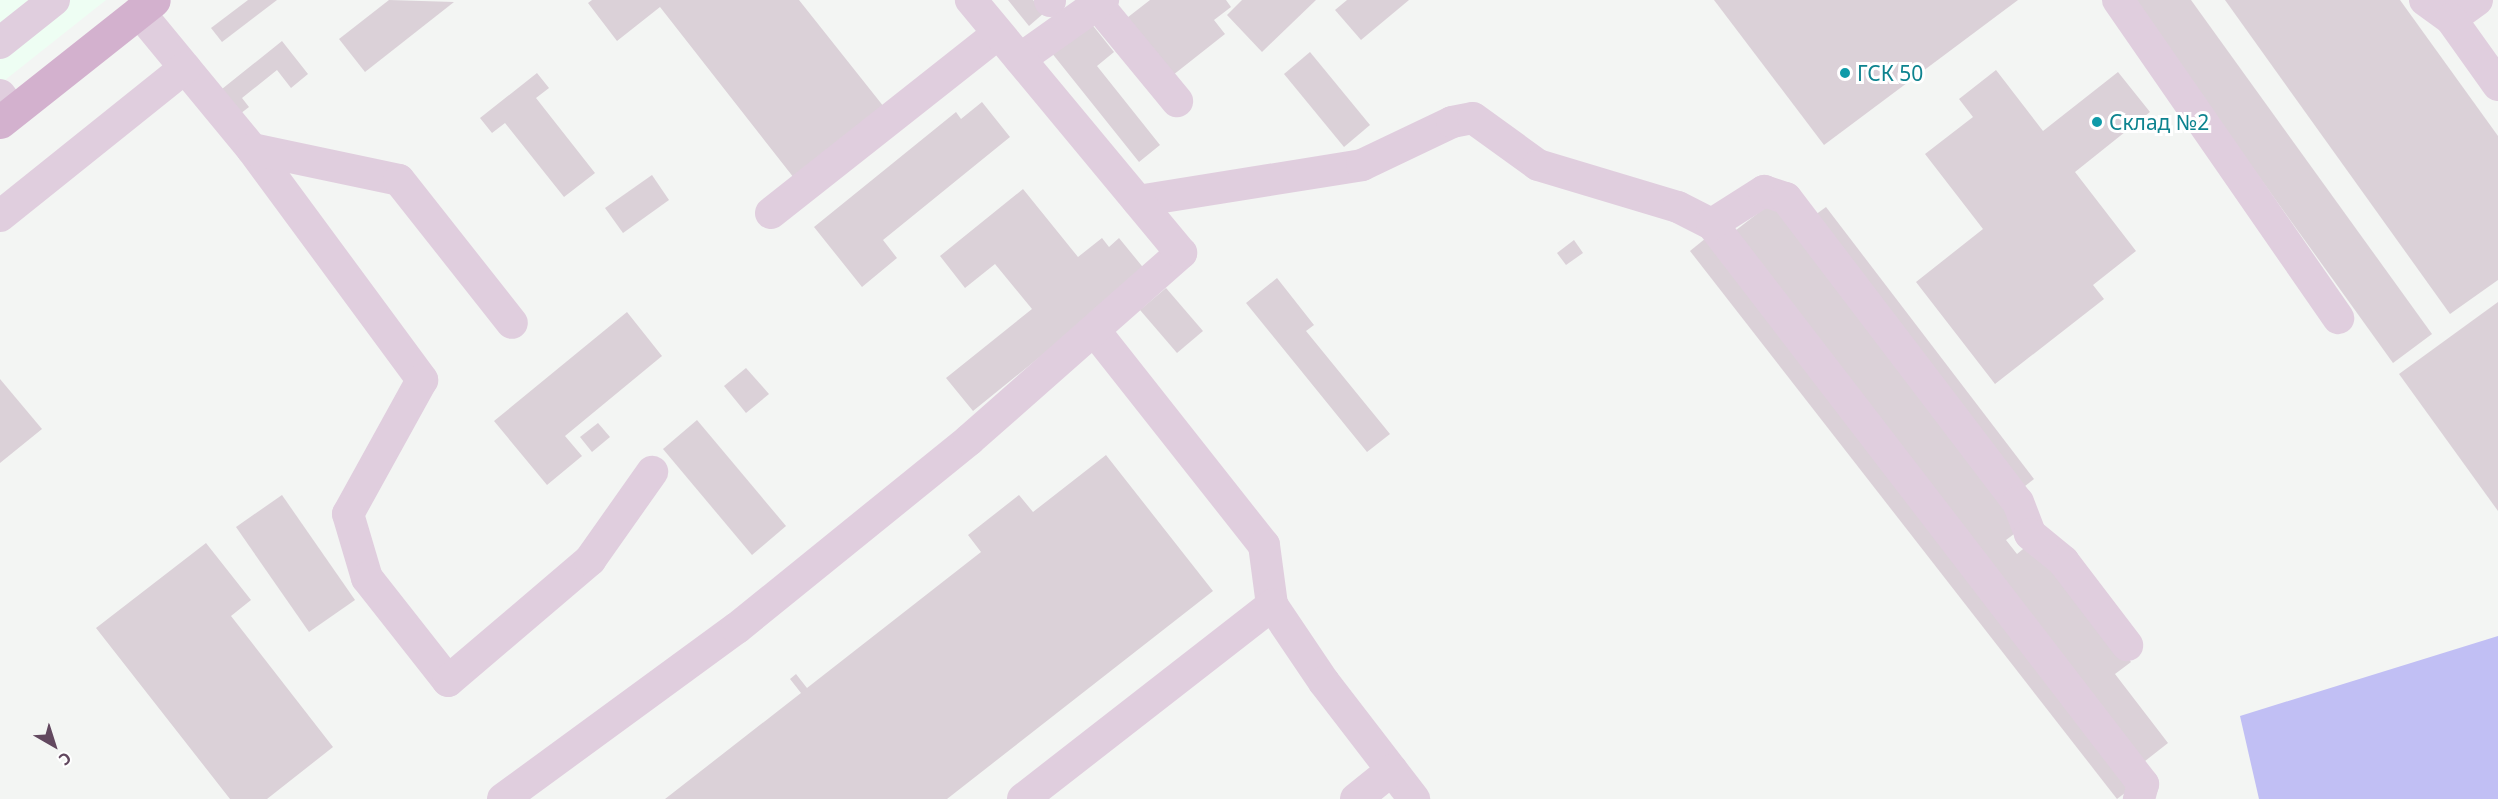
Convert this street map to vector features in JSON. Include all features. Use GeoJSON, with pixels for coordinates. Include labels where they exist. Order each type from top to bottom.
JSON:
{"type":"FeatureCollection","features":[{"type":"Feature","properties":{"kind":"main road"},"geometry":{"type":"LineString","coordinates":[[4,110],[146,6]]}},
{"type":"Feature","properties":{"kind":"street"},"geometry":{"type":"LineString","coordinates":[[0,43],[54,0]]}},
{"type":"Feature","properties":{"kind":"street"},"geometry":{"type":"LineString","coordinates":[[503,799],[737,628],[969,440],[1182,253],[971,0]]}},
{"type":"Feature","properties":{"kind":"street"},"geometry":{"type":"LineString","coordinates":[[2118,0],[2338,318]]}},
{"type":"Feature","properties":{"kind":"street"},"geometry":{"type":"LineString","coordinates":[[2425,0],[2451,19],[2498,85]]}},
{"type":"Feature","properties":{"kind":"street"},"geometry":{"type":"LineString","coordinates":[[2451,19],[2477,0]]}},
{"type":"Feature","properties":{"kind":"street"},"geometry":{"type":"LineString","coordinates":[[1020,59],[1100,2],[1177,101]]}},
{"type":"Feature","properties":{"kind":"street"},"geometry":{"type":"LineString","coordinates":[[146,6],[185,68],[252,149],[422,380],[348,514],[367,578],[448,681],[590,560],[652,472]]}},
{"type":"Feature","properties":{"kind":"street"},"geometry":{"type":"LineString","coordinates":[[771,213],[998,34]]}},
{"type":"Feature","properties":{"kind":"street"},"geometry":{"type":"LineString","coordinates":[[0,216],[185,68]]}},
{"type":"Feature","properties":{"kind":"street"},"geometry":{"type":"LineString","coordinates":[[1138,201],[1362,165],[1452,122],[1473,118],[1538,165],[1678,207],[1712,224],[2143,784],[2139,799]]}},
{"type":"Feature","properties":{"kind":"street"},"geometry":{"type":"LineString","coordinates":[[252,149],[399,180],[512,322]]}},
{"type":"Feature","properties":{"kind":"street"},"geometry":{"type":"LineString","coordinates":[[1712,224],[1764,191],[1786,198],[2018,502],[2030,534],[2062,561],[2127,645]]}},
{"type":"Feature","properties":{"kind":"street"},"geometry":{"type":"LineString","coordinates":[[1094,330],[1264,545],[1272,604],[1414,799]]}},
{"type":"Feature","properties":{"kind":"street"},"geometry":{"type":"LineString","coordinates":[[1023,799],[1272,604]]}},
{"type":"Feature","properties":{"kind":"street"},"geometry":{"type":"LineString","coordinates":[[1356,799],[1392,770]]}},
{"type":"Feature","properties":{"kind":"shaded area"},"geometry":{"type":"Polygon","coordinates":[[[0,0],[106,0],[0,84],[0,0]]]}},
{"type":"Feature","properties":{"kind":"shaded area"},"geometry":{"type":"Polygon","coordinates":[[[2498,636],[2498,799],[2259,799],[2240,716],[2498,636]]]}},
{"type":"Feature","properties":{"kind":"building"},"geometry":{"type":"Polygon","coordinates":[[[248,0],[277,0],[222,42],[211,28],[248,0]]]}},
{"type":"Feature","properties":{"kind":"building"},"geometry":{"type":"Polygon","coordinates":[[[389,0],[454,2],[365,72],[339,39],[389,0]]]}},
{"type":"Feature","properties":{"kind":"building"},"geometry":{"type":"Polygon","coordinates":[[[592,0],[799,0],[884,107],[794,178],[660,7],[617,41],[588,3],[592,0]]]}},
{"type":"Feature","properties":{"kind":"building"},"geometry":{"type":"Polygon","coordinates":[[[1008,0],[1033,0],[1044,13],[1029,26],[1008,0]]]}},
{"type":"Feature","properties":{"kind":"building"},"geometry":{"type":"Polygon","coordinates":[[[1150,0],[1226,0],[1231,7],[1214,20],[1225,34],[1168,79],[1123,21],[1150,0]]]}},
{"type":"Feature","properties":{"kind":"building"},"geometry":{"type":"Polygon","coordinates":[[[1242,0],[1316,0],[1262,52],[1227,15],[1242,0]]]}},
{"type":"Feature","properties":{"kind":"building"},"geometry":{"type":"Polygon","coordinates":[[[1347,0],[1409,0],[1361,40],[1335,10],[1347,0]]]}},
{"type":"Feature","properties":{"kind":"building","name":"ГСК 50"},"geometry":{"type":"Polygon","coordinates":[[[1714,0],[2018,0],[1824,145],[1714,0]]]}},
{"type":"Feature","properties":{"kind":"building"},"geometry":{"type":"Polygon","coordinates":[[[2132,0],[2191,0],[2432,334],[2393,363],[2132,0]]]}},
{"type":"Feature","properties":{"kind":"building"},"geometry":{"type":"Polygon","coordinates":[[[2225,0],[2400,0],[2498,136],[2498,280],[2450,314],[2225,0]]]}},
{"type":"Feature","properties":{"kind":"building"},"geometry":{"type":"Polygon","coordinates":[[[1090,22],[1114,52],[1097,66],[1160,145],[1139,162],[1051,52],[1090,22]]]}},
{"type":"Feature","properties":{"kind":"building"},"geometry":{"type":"Polygon","coordinates":[[[282,41],[308,74],[291,88],[277,70],[242,98],[249,107],[236,117],[217,93],[282,41]]]}},
{"type":"Feature","properties":{"kind":"building"},"geometry":{"type":"Polygon","coordinates":[[[1310,52],[1370,125],[1344,147],[1284,74],[1310,52]]]}},
{"type":"Feature","properties":{"kind":"building"},"geometry":{"type":"Polygon","coordinates":[[[1996,70],[2043,131],[2118,72],[2150,112],[2075,172],[2136,251],[2093,285],[2104,299],[1995,384],[1916,282],[1983,229],[1925,154],[1973,117],[1959,99],[1996,70]]]}},
{"type":"Feature","properties":{"kind":"building"},"geometry":{"type":"Polygon","coordinates":[[[537,73],[549,88],[536,98],[595,173],[564,197],[505,123],[492,133],[480,118],[537,73]]]}},
{"type":"Feature","properties":{"kind":"building"},"geometry":{"type":"Polygon","coordinates":[[[982,102],[1010,137],[883,240],[897,258],[862,287],[814,227],[956,112],[961,119],[982,102]]]}},
{"type":"Feature","properties":{"kind":"building"},"geometry":{"type":"Polygon","coordinates":[[[652,175],[669,200],[623,233],[605,208],[652,175]]]}},
{"type":"Feature","properties":{"kind":"building"},"geometry":{"type":"Polygon","coordinates":[[[1023,189],[1078,257],[1102,238],[1109,247],[1119,238],[1146,271],[973,411],[946,378],[1032,309],[995,264],[965,288],[940,256],[1023,189]]]}},
{"type":"Feature","properties":{"kind":"building"},"geometry":{"type":"Polygon","coordinates":[[[1775,200],[2016,513],[2018,531],[2006,540],[2017,554],[2028,545],[2050,557],[2131,662],[2115,674],[2168,743],[2140,765],[1731,234],[1775,200]]]}},
{"type":"Feature","properties":{"kind":"building"},"geometry":{"type":"Polygon","coordinates":[[[1826,207],[2034,479],[2020,490],[1811,218],[1826,207]]]}},
{"type":"Feature","properties":{"kind":"building"},"geometry":{"type":"Polygon","coordinates":[[[1706,238],[2134,786],[2117,799],[1690,251],[1706,238]]]}},
{"type":"Feature","properties":{"kind":"building"},"geometry":{"type":"Polygon","coordinates":[[[1574,240],[1583,253],[1566,265],[1557,253],[1574,240]]]}},
{"type":"Feature","properties":{"kind":"building"},"geometry":{"type":"Polygon","coordinates":[[[1277,278],[1314,325],[1306,331],[1390,434],[1367,452],[1246,303],[1277,278]]]}},
{"type":"Feature","properties":{"kind":"building"},"geometry":{"type":"Polygon","coordinates":[[[1166,288],[1203,331],[1177,353],[1140,310],[1166,288]]]}},
{"type":"Feature","properties":{"kind":"building"},"geometry":{"type":"Polygon","coordinates":[[[2498,302],[2498,511],[2399,374],[2498,302]]]}},
{"type":"Feature","properties":{"kind":"building"},"geometry":{"type":"Polygon","coordinates":[[[627,312],[662,356],[565,436],[582,456],[547,485],[494,421],[627,312]]]}},
{"type":"Feature","properties":{"kind":"building"},"geometry":{"type":"Polygon","coordinates":[[[746,368],[769,394],[746,413],[724,386],[746,368]]]}},
{"type":"Feature","properties":{"kind":"building"},"geometry":{"type":"Polygon","coordinates":[[[0,379],[42,429],[0,463],[0,379]]]}},
{"type":"Feature","properties":{"kind":"building"},"geometry":{"type":"Polygon","coordinates":[[[697,420],[786,526],[752,555],[663,449],[697,420]]]}},
{"type":"Feature","properties":{"kind":"building"},"geometry":{"type":"Polygon","coordinates":[[[598,423],[610,437],[592,452],[580,437],[598,423]]]}},
{"type":"Feature","properties":{"kind":"building"},"geometry":{"type":"Polygon","coordinates":[[[1106,455],[1213,591],[947,799],[665,799],[801,693],[790,679],[796,674],[807,688],[981,552],[968,535],[1019,495],[1033,512],[1106,455]]]}},
{"type":"Feature","properties":{"kind":"building"},"geometry":{"type":"Polygon","coordinates":[[[282,495],[355,600],[309,632],[236,527],[282,495]]]}},
{"type":"Feature","properties":{"kind":"building"},"geometry":{"type":"Polygon","coordinates":[[[206,543],[251,600],[231,616],[333,747],[267,799],[230,799],[96,628],[206,543]]]}},
{"type":"Feature","properties":{"kind":"place","name":"ГСК 50"},"geometry":{"type":"Point","coordinates":[1845,73]}},
{"type":"Feature","properties":{"kind":"place","name":"Склад №2"},"geometry":{"type":"Point","coordinates":[2097,122]}}]}
